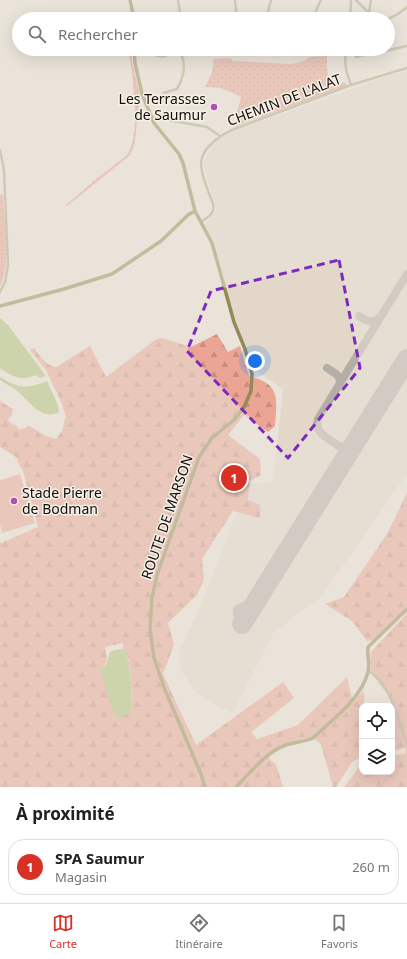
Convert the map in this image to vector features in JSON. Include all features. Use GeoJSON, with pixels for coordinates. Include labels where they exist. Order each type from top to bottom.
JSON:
{"type":"FeatureCollection","features":[{"type":"Feature","properties":{"kind":"street"},"geometry":{"type":"LineString","coordinates":[[130,0],[133,12]]}},
{"type":"Feature","properties":{"kind":"street"},"geometry":{"type":"LineString","coordinates":[[178,0],[180,12]]}},
{"type":"Feature","properties":{"kind":"street"},"geometry":{"type":"LineString","coordinates":[[235,0],[236,12]]}},
{"type":"Feature","properties":{"kind":"street"},"geometry":{"type":"LineString","coordinates":[[268,12],[271,0]]}},
{"type":"Feature","properties":{"kind":"street"},"geometry":{"type":"LineString","coordinates":[[315,12],[321,0]]}},
{"type":"Feature","properties":{"kind":"street"},"geometry":{"type":"LineString","coordinates":[[350,12],[351,0]]}},
{"type":"Feature","properties":{"kind":"street"},"geometry":{"type":"LineString","coordinates":[[356,0],[368,12],[372,0]]}},
{"type":"Feature","properties":{"kind":"street"},"geometry":{"type":"LineString","coordinates":[[395,16],[407,7]]}},
{"type":"Feature","properties":{"kind":"street"},"geometry":{"type":"LineString","coordinates":[[395,49],[407,46]]}},
{"type":"Feature","properties":{"kind":"street","name":"ROUTE DE MARSON"},"geometry":{"type":"LineString","coordinates":[[134,56],[142,94],[150,117],[179,154],[195,211],[212,243],[234,322],[252,374],[250,397],[240,414],[212,438],[199,457],[157,575],[152,598],[150,624],[151,642],[159,674],[205,787]]}},
{"type":"Feature","properties":{"kind":"street"},"geometry":{"type":"LineString","coordinates":[[164,93],[176,89],[184,76],[181,56]]}},
{"type":"Feature","properties":{"kind":"street"},"geometry":{"type":"LineString","coordinates":[[345,56],[346,72],[351,85]]}},
{"type":"Feature","properties":{"kind":"street"},"geometry":{"type":"LineString","coordinates":[[356,57],[360,56]]}},
{"type":"Feature","properties":{"kind":"street","name":"CHEMIN DE L'ALAT"},"geometry":{"type":"LineString","coordinates":[[200,222],[210,216],[213,210],[213,204],[201,168],[201,162],[206,152],[220,136],[237,128],[351,85],[407,68]]}},
{"type":"Feature","properties":{"kind":"street"},"geometry":{"type":"LineString","coordinates":[[150,117],[207,127],[220,136]]}},
{"type":"Feature","properties":{"kind":"street"},"geometry":{"type":"LineString","coordinates":[[0,150],[4,170],[8,265],[5,282],[0,292]]}},
{"type":"Feature","properties":{"kind":"street"},"geometry":{"type":"LineString","coordinates":[[0,306],[64,290],[112,274],[156,245],[188,215],[195,211]]}},
{"type":"Feature","properties":{"kind":"street"},"geometry":{"type":"LineString","coordinates":[[236,787],[265,758],[278,748],[307,741],[313,738],[355,697],[362,686],[368,671],[368,647],[407,609]]}},
{"type":"Feature","properties":{"kind":"street"},"geometry":{"type":"LineString","coordinates":[[368,671],[374,674],[385,688],[393,703],[407,745]]}},
{"type":"Feature","properties":{"kind":"highlighted area"},"geometry":{"type":"Polygon","coordinates":[[[339,260],[360,368],[288,458],[187,351],[211,291],[339,260]]]}},
{"type":"Feature","properties":{"kind":"shaded area"},"geometry":{"type":"Polygon","coordinates":[[[407,71],[407,474],[321,597],[274,632],[233,713],[213,704],[192,688],[182,672],[178,654],[197,614],[248,484],[273,482],[283,389],[256,371],[233,313],[214,243],[205,225],[216,210],[203,165],[206,156],[216,142],[226,134],[379,79],[407,71]]]}},
{"type":"Feature","properties":{"kind":"shaded area"},"geometry":{"type":"Polygon","coordinates":[[[0,318],[8,325],[46,376],[40,378],[35,375],[21,378],[12,376],[0,368],[0,318]]]}},
{"type":"Feature","properties":{"kind":"shaded area"},"geometry":{"type":"Polygon","coordinates":[[[0,377],[18,386],[34,385],[47,381],[57,403],[59,412],[47,414],[41,412],[16,390],[0,380],[0,377]]]}},
{"type":"Feature","properties":{"kind":"shaded area"},"geometry":{"type":"Polygon","coordinates":[[[123,649],[126,653],[130,669],[131,711],[125,716],[119,717],[113,710],[100,670],[106,665],[111,651],[123,649]]]}},
{"type":"Feature","properties":{"kind":"green space"},"geometry":{"type":"Polygon","coordinates":[[[130,56],[132,56],[140,96],[133,149],[129,156],[67,206],[65,206],[127,155],[132,145],[134,133],[134,90],[130,56]]]}},
{"type":"Feature","properties":{"kind":"green space"},"geometry":{"type":"Polygon","coordinates":[[[327,56],[328,72],[332,83],[335,86],[345,82],[347,86],[236,126],[236,116],[241,97],[221,88],[205,87],[212,72],[214,59],[230,58],[233,61],[290,64],[302,62],[309,57],[327,56]]]}},
{"type":"Feature","properties":{"kind":"green space"},"geometry":{"type":"Polygon","coordinates":[[[3,194],[6,229],[6,265],[4,277],[0,287],[0,195],[3,194]]]}},
{"type":"Feature","properties":{"kind":"green space"},"geometry":{"type":"Polygon","coordinates":[[[217,334],[228,352],[240,346],[249,376],[267,383],[272,388],[276,400],[275,426],[268,432],[244,415],[228,435],[260,459],[261,475],[249,481],[248,500],[260,505],[260,518],[233,511],[202,559],[204,579],[197,595],[168,623],[174,645],[163,674],[196,745],[283,682],[294,698],[251,732],[257,739],[298,725],[347,677],[353,702],[363,691],[365,698],[364,703],[359,703],[359,758],[352,762],[336,787],[333,787],[321,745],[314,738],[290,743],[268,755],[269,759],[276,764],[283,787],[0,787],[0,542],[1,543],[38,527],[23,471],[16,457],[0,447],[0,401],[13,409],[12,415],[8,420],[12,424],[16,425],[19,430],[29,426],[46,436],[56,439],[62,431],[66,416],[46,370],[30,350],[34,348],[49,365],[56,367],[90,346],[106,377],[155,340],[162,338],[191,347],[217,334]],[[123,643],[105,647],[107,657],[106,662],[100,670],[113,710],[118,717],[132,700],[130,665],[123,649],[123,643]]]}},
{"type":"Feature","properties":{"kind":"green space","name":"Stade Pierre de Bodman"},"geometry":{"type":"Polygon","coordinates":[[[20,474],[35,523],[2,533],[0,524],[0,480],[20,474]]]}},
{"type":"Feature","properties":{"kind":"green space"},"geometry":{"type":"Polygon","coordinates":[[[407,493],[407,606],[382,633],[372,640],[367,641],[352,621],[325,604],[344,597],[387,534],[407,493]]]}},
{"type":"Feature","properties":{"kind":"green space"},"geometry":{"type":"Polygon","coordinates":[[[407,613],[407,787],[344,787],[359,767],[359,775],[395,775],[395,755],[406,753],[405,748],[395,750],[396,706],[371,672],[371,652],[407,613]]]}},
{"type":"Feature","properties":{"kind":"taxiway"},"geometry":{"type":"LineString","coordinates":[[344,461],[344,454],[341,448],[320,432],[318,427],[318,419],[407,274]]}},
{"type":"Feature","properties":{"kind":"taxiway"},"geometry":{"type":"LineString","coordinates":[[359,316],[372,322],[380,317]]}},
{"type":"Feature","properties":{"kind":"taxiway"},"geometry":{"type":"LineString","coordinates":[[327,368],[338,376],[340,384]]}},
{"type":"Feature","properties":{"kind":"taxiway"},"geometry":{"type":"LineString","coordinates":[[340,446],[348,447],[355,442]]}},
{"type":"Feature","properties":{"kind":"taxiway"},"geometry":{"type":"LineString","coordinates":[[244,620],[237,615],[237,609],[250,605],[259,597]]}},
{"type":"Feature","properties":{"kind":"runway"},"geometry":{"type":"LineString","coordinates":[[242,624],[407,359]]}},
{"type":"Feature","properties":{"kind":"place","name":"Les Terrasses de Saumur"},"geometry":{"type":"Point","coordinates":[214,107]}},
{"type":"Feature","properties":{"kind":"place","name":"SPA Saumur"},"geometry":{"type":"Point","coordinates":[234,478]}},
{"type":"Feature","properties":{"kind":"place","name":"Stade Pierre de Bodman"},"geometry":{"type":"Point","coordinates":[14,501]}}]}
